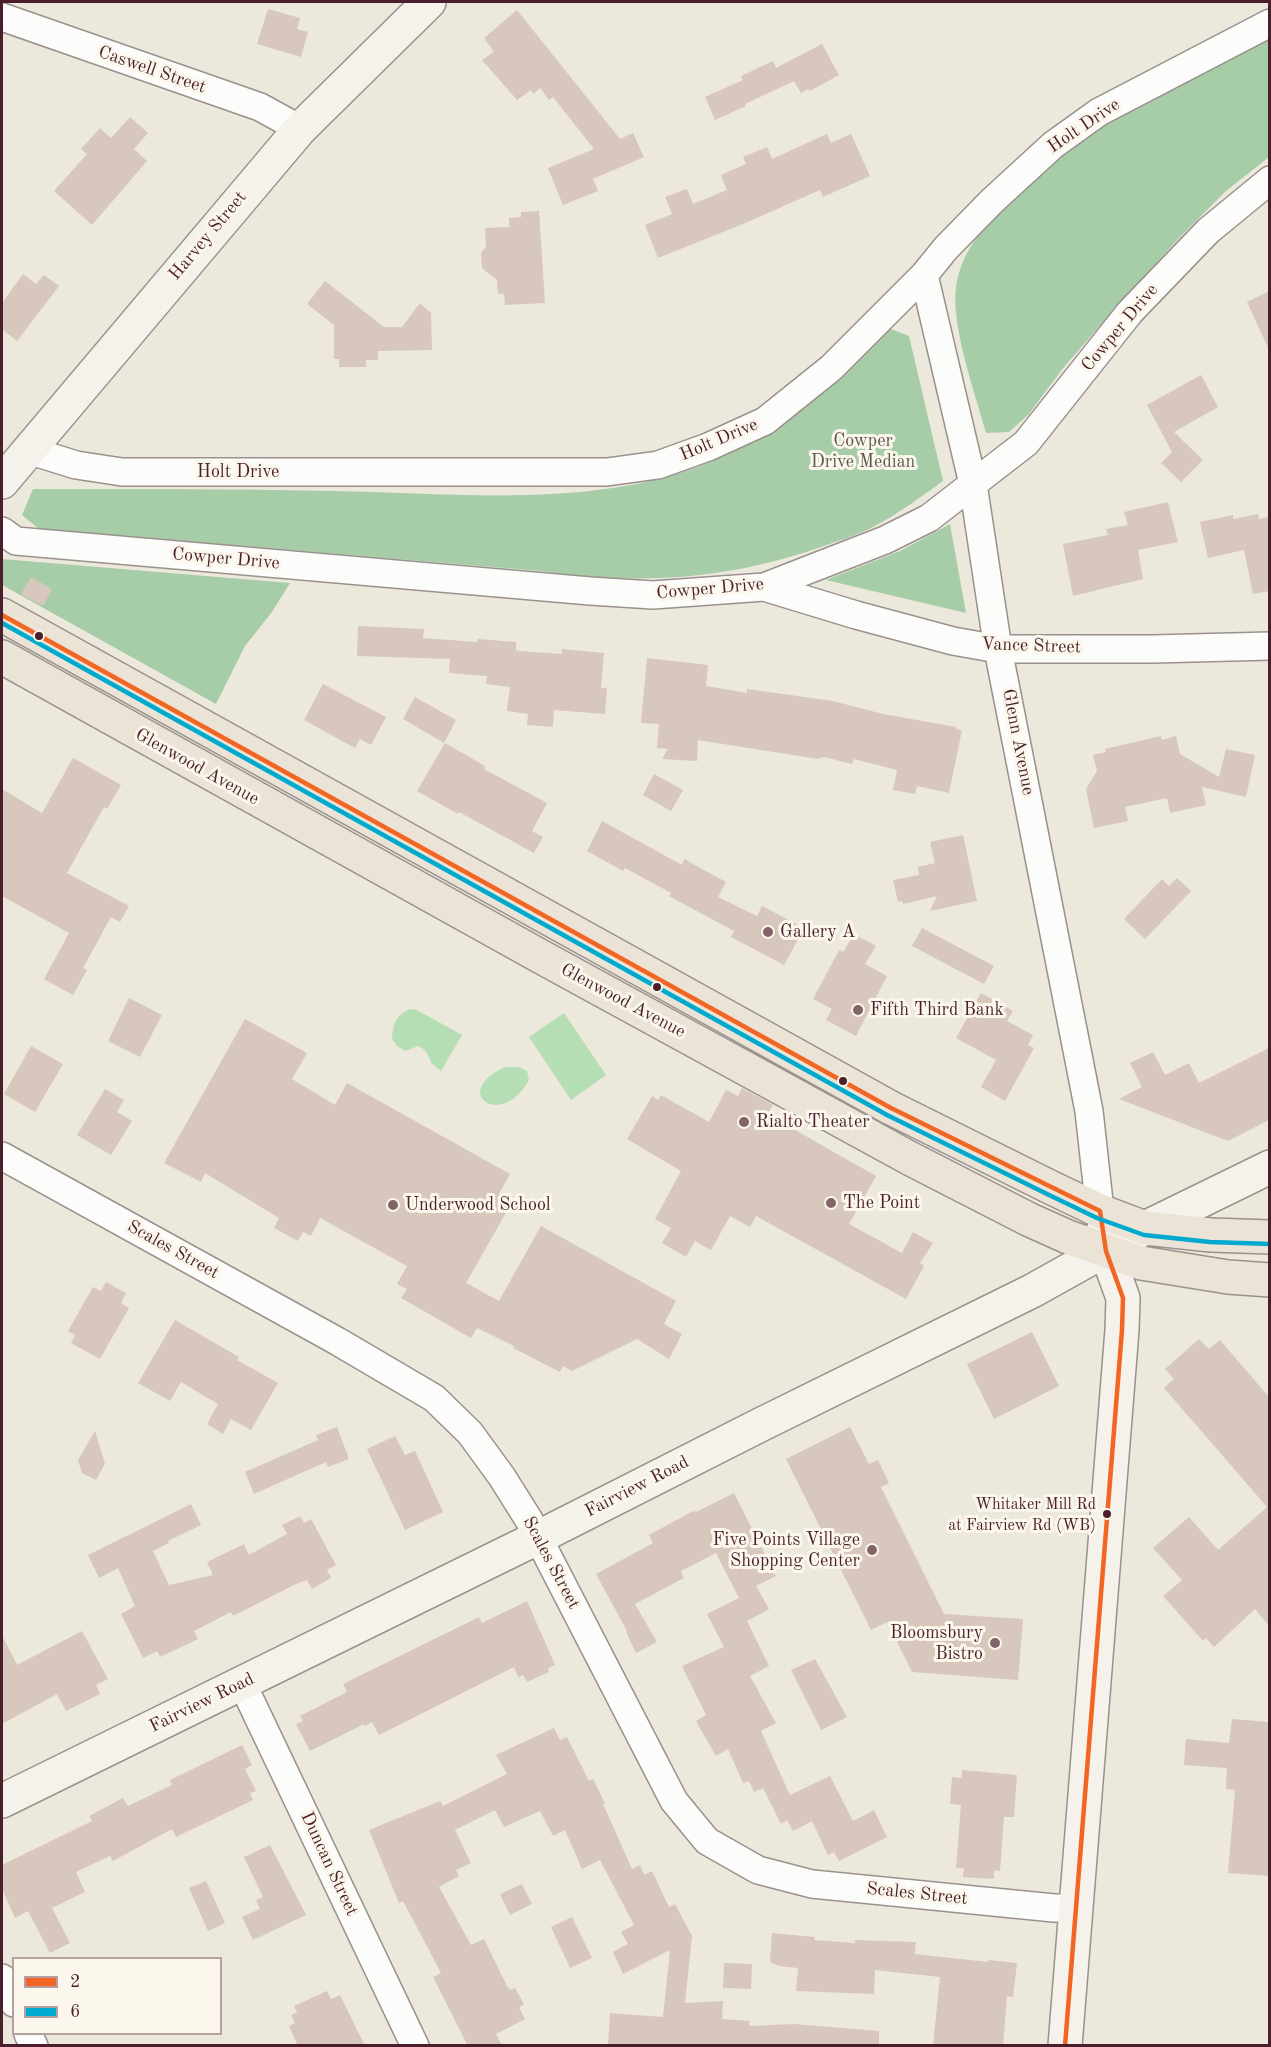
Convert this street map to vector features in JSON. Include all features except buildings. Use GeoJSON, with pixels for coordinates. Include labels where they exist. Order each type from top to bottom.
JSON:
{"type":"FeatureCollection","features":[{"type":"Feature","properties":{"kind":"main road","name":"Glenwood Avenue"},"geometry":{"type":"LineString","coordinates":[[2,615],[891,1108],[1100,1211],[1145,1228],[1211,1235],[1269,1237]]}},
{"type":"Feature","properties":{"kind":"main road","name":"Glenwood Avenue"},"geometry":{"type":"LineString","coordinates":[[2,657],[911,1159],[1042,1225],[1068,1237],[1141,1263],[1184,1271],[1269,1280]]}},
{"type":"Feature","properties":{"kind":"street","name":"Harvey Street"},"geometry":{"type":"LineString","coordinates":[[2,482],[300,129],[429,2]]}},
{"type":"Feature","properties":{"kind":"street","name":"Caswell Street"},"geometry":{"type":"LineString","coordinates":[[2,17],[260,107],[300,129]]}},
{"type":"Feature","properties":{"kind":"street","name":"Holt Drive"},"geometry":{"type":"LineString","coordinates":[[28,450],[76,465],[122,472],[607,472],[658,465],[708,447],[765,421],[831,368],[924,275],[946,248],[992,201],[1053,145],[1099,111],[1269,23]]}},
{"type":"Feature","properties":{"kind":"street","name":"Cowper Drive"},"geometry":{"type":"LineString","coordinates":[[2,531],[16,541],[590,591],[653,595],[764,587],[885,540],[929,518],[1026,443],[1130,312],[1208,231],[1269,180]]}},
{"type":"Feature","properties":{"kind":"street","name":"Glenn Avenue"},"geometry":{"type":"LineString","coordinates":[[924,275],[973,484],[998,649],[1089,1111],[1100,1211]]}},
{"type":"Feature","properties":{"kind":"street","name":"Vance Street"},"geometry":{"type":"LineString","coordinates":[[764,587],[953,641],[998,649],[1153,650],[1269,646]]}},
{"type":"Feature","properties":{"kind":"street","name":"Scales Street"},"geometry":{"type":"LineString","coordinates":[[2,1156],[338,1341],[434,1398],[470,1433],[502,1477],[539,1537],[674,1801],[707,1841],[758,1870],[812,1884],[1054,1908],[1076,1908]]}},
{"type":"Feature","properties":{"kind":"street","name":"Fairview Road"},"geometry":{"type":"LineString","coordinates":[[2,1801],[1022,1296],[1145,1228],[1269,1167]]}},
{"type":"Feature","properties":{"kind":"street"},"geometry":{"type":"LineString","coordinates":[[1065,2046],[1122,1330],[1123,1298],[1106,1251],[1100,1211]]}},
{"type":"Feature","properties":{"kind":"street","name":"Duncan Street"},"geometry":{"type":"LineString","coordinates":[[242,1683],[415,2046]]}},
{"type":"Feature","properties":{"kind":"street"},"geometry":{"type":"LineString","coordinates":[[2,1978],[12,1999]]}},
{"type":"Feature","properties":{"kind":"green space"},"geometry":{"type":"Polygon","coordinates":[[[1269,36],[1269,157],[1226,191],[1179,238],[1064,367],[1028,415],[1009,432],[986,433],[960,340],[955,303],[959,272],[964,258],[979,234],[1020,191],[1094,132],[1158,94],[1269,36]]]}},
{"type":"Feature","properties":{"kind":"green space","name":"Cowper Drive Median"},"geometry":{"type":"Polygon","coordinates":[[[888,328],[909,336],[943,481],[893,516],[860,533],[815,549],[747,567],[680,577],[611,578],[39,529],[22,515],[33,489],[296,490],[532,495],[582,492],[631,485],[678,473],[724,456],[748,444],[812,399],[888,328]]]}},
{"type":"Feature","properties":{"kind":"green space"},"geometry":{"type":"Polygon","coordinates":[[[950,524],[966,613],[826,580],[900,551],[950,524]]]}},
{"type":"Feature","properties":{"kind":"green space"},"geometry":{"type":"Polygon","coordinates":[[[2,559],[290,583],[272,612],[245,646],[216,704],[2,585],[2,559]]]}},
{"type":"Feature","properties":{"kind":"green space"},"geometry":{"type":"Polygon","coordinates":[[[410,1009],[417,1010],[462,1035],[441,1071],[432,1064],[422,1048],[418,1046],[405,1051],[392,1039],[396,1021],[401,1014],[410,1009]]]}},
{"type":"Feature","properties":{"kind":"green space"},"geometry":{"type":"Polygon","coordinates":[[[564,1013],[606,1075],[571,1100],[529,1037],[564,1013]]]}},
{"type":"Feature","properties":{"kind":"green space"},"geometry":{"type":"Polygon","coordinates":[[[505,1067],[519,1067],[527,1071],[529,1080],[518,1095],[506,1103],[495,1105],[486,1102],[481,1096],[481,1087],[489,1077],[505,1067]]]}},
{"type":"Feature","properties":{"kind":"transit line","name":"2"},"geometry":{"type":"LineString","coordinates":[[2,615],[891,1108],[1100,1211],[1106,1251],[1123,1298],[1122,1330],[1065,2046]]}},
{"type":"Feature","properties":{"kind":"transit line","name":"6"},"geometry":{"type":"LineString","coordinates":[[2,623],[887,1115],[1049,1195],[1097,1218],[1144,1235],[1210,1242],[1270,1244]]}},
{"type":"Feature","properties":{"kind":"place","name":"Gallery A"},"geometry":{"type":"Point","coordinates":[768,932]}},
{"type":"Feature","properties":{"kind":"place","name":"Fifth Third Bank"},"geometry":{"type":"Point","coordinates":[858,1010]}},
{"type":"Feature","properties":{"kind":"place","name":"Rialto Theater"},"geometry":{"type":"Point","coordinates":[744,1122]}},
{"type":"Feature","properties":{"kind":"place","name":"The Point"},"geometry":{"type":"Point","coordinates":[831,1203]}},
{"type":"Feature","properties":{"kind":"place","name":"Underwood School"},"geometry":{"type":"Point","coordinates":[393,1205]}},
{"type":"Feature","properties":{"kind":"place","name":"Whitaker Mill Rd at Fairview Rd (WB)"},"geometry":{"type":"Point","coordinates":[1107,1514]}},
{"type":"Feature","properties":{"kind":"place","name":"Five Points Village Shopping Center"},"geometry":{"type":"Point","coordinates":[872,1550]}},
{"type":"Feature","properties":{"kind":"place","name":"Bloomsbury Bistro"},"geometry":{"type":"Point","coordinates":[995,1643]}}]}
